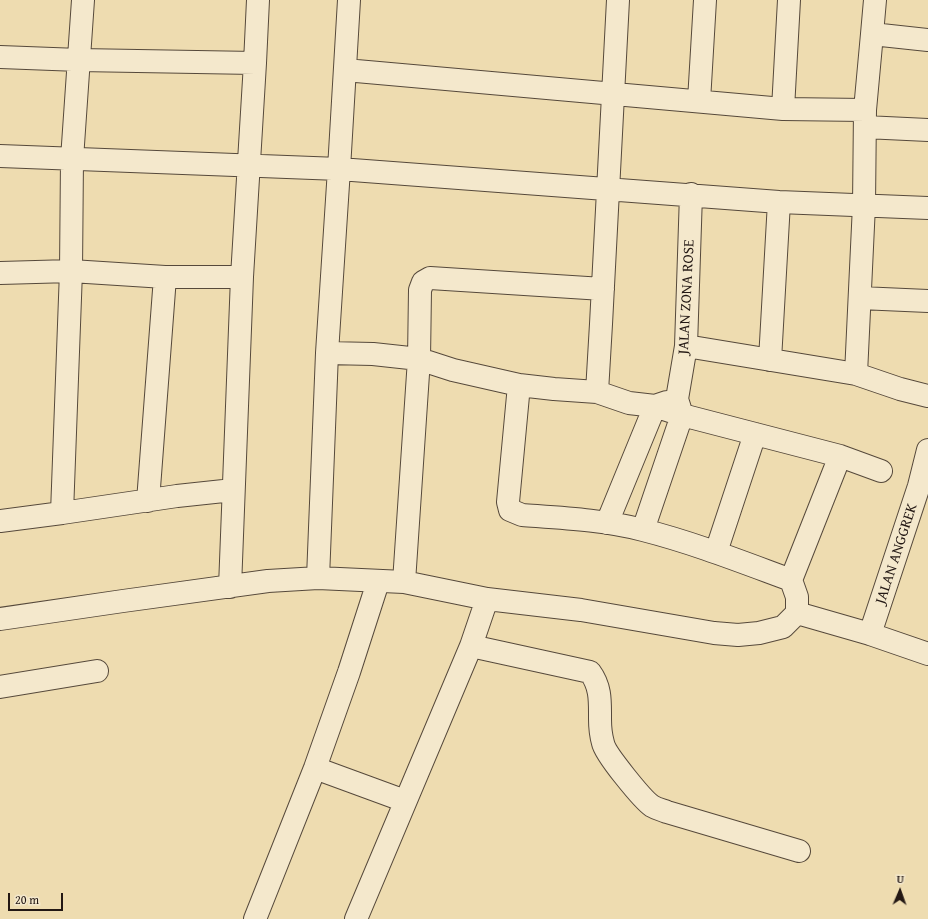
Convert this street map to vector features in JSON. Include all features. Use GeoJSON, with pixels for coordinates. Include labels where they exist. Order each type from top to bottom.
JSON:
{"type":"FeatureCollection","features":[{"type":"Feature","properties":{"kind":"street"},"geometry":{"type":"LineString","coordinates":[[62,513],[71,271],[72,159],[83,0]]}},
{"type":"Feature","properties":{"kind":"street"},"geometry":{"type":"LineString","coordinates":[[230,587],[242,277],[248,166],[256,62],[258,0]]}},
{"type":"Feature","properties":{"kind":"street"},"geometry":{"type":"LineString","coordinates":[[318,578],[327,353],[348,0]]}},
{"type":"Feature","properties":{"kind":"street"},"geometry":{"type":"LineString","coordinates":[[597,392],[618,0]]}},
{"type":"Feature","properties":{"kind":"street"},"geometry":{"type":"LineString","coordinates":[[699,101],[705,0]]}},
{"type":"Feature","properties":{"kind":"street"},"geometry":{"type":"LineString","coordinates":[[783,109],[789,0]]}},
{"type":"Feature","properties":{"kind":"street"},"geometry":{"type":"LineString","coordinates":[[856,374],[864,204],[865,119],[875,0]]}},
{"type":"Feature","properties":{"kind":"street"},"geometry":{"type":"LineString","coordinates":[[872,34],[928,40]]}},
{"type":"Feature","properties":{"kind":"street"},"geometry":{"type":"LineString","coordinates":[[0,57],[79,60],[256,62]]}},
{"type":"Feature","properties":{"kind":"street"},"geometry":{"type":"LineString","coordinates":[[345,70],[612,95],[783,109],[865,119],[928,130]]}},
{"type":"Feature","properties":{"kind":"street"},"geometry":{"type":"LineString","coordinates":[[0,156],[339,169],[691,194],[779,202],[864,204],[928,208]]}},
{"type":"Feature","properties":{"kind":"street","name":"JALAN ZONA ROSE"},"geometry":{"type":"LineString","coordinates":[[643,530],[679,407],[686,346],[691,194]]}},
{"type":"Feature","properties":{"kind":"street"},"geometry":{"type":"LineString","coordinates":[[770,360],[779,202]]}},
{"type":"Feature","properties":{"kind":"street"},"geometry":{"type":"LineString","coordinates":[[0,272],[71,271],[165,277],[242,277]]}},
{"type":"Feature","properties":{"kind":"street"},"geometry":{"type":"LineString","coordinates":[[148,501],[165,277]]}},
{"type":"Feature","properties":{"kind":"street"},"geometry":{"type":"LineString","coordinates":[[404,582],[419,359],[420,290],[423,282],[430,278],[603,289]]}},
{"type":"Feature","properties":{"kind":"street"},"geometry":{"type":"LineString","coordinates":[[860,298],[928,301]]}},
{"type":"Feature","properties":{"kind":"street"},"geometry":{"type":"LineString","coordinates":[[686,346],[856,374],[900,389],[928,396]]}},
{"type":"Feature","properties":{"kind":"street"},"geometry":{"type":"LineString","coordinates":[[327,353],[373,354],[419,359],[453,370],[519,385],[597,392],[629,403],[679,407],[755,434],[840,456],[881,471]]}},
{"type":"Feature","properties":{"kind":"street"},"geometry":{"type":"LineString","coordinates":[[519,385],[508,502],[510,510],[522,515],[607,523],[643,530],[716,552],[791,580]]}},
{"type":"Feature","properties":{"kind":"street"},"geometry":{"type":"LineString","coordinates":[[607,523],[655,406]]}},
{"type":"Feature","properties":{"kind":"street"},"geometry":{"type":"LineString","coordinates":[[716,552],[755,434]]}},
{"type":"Feature","properties":{"kind":"street","name":"JALAN ANGGREK"},"geometry":{"type":"LineString","coordinates":[[870,634],[919,486],[928,450]]}},
{"type":"Feature","properties":{"kind":"street"},"geometry":{"type":"LineString","coordinates":[[798,613],[797,597],[791,580],[840,456]]}},
{"type":"Feature","properties":{"kind":"street"},"geometry":{"type":"LineString","coordinates":[[0,521],[177,496],[233,490]]}},
{"type":"Feature","properties":{"kind":"street"},"geometry":{"type":"LineString","coordinates":[[0,619],[123,600],[268,581],[318,578],[378,582],[404,582],[487,599],[581,610],[714,633],[738,635],[759,633],[783,627],[798,613]]}},
{"type":"Feature","properties":{"kind":"street"},"geometry":{"type":"LineString","coordinates":[[255,919],[315,768],[349,672],[378,582]]}},
{"type":"Feature","properties":{"kind":"street"},"geometry":{"type":"LineString","coordinates":[[356,919],[471,646],[487,599]]}},
{"type":"Feature","properties":{"kind":"street"},"geometry":{"type":"LineString","coordinates":[[798,613],[870,634],[928,654]]}},
{"type":"Feature","properties":{"kind":"street"},"geometry":{"type":"LineString","coordinates":[[471,646],[590,672],[597,682],[603,746],[612,760],[652,806],[667,812],[799,851]]}},
{"type":"Feature","properties":{"kind":"street"},"geometry":{"type":"LineString","coordinates":[[0,687],[97,671]]}},
{"type":"Feature","properties":{"kind":"street"},"geometry":{"type":"LineString","coordinates":[[315,768],[405,801]]}}]}
